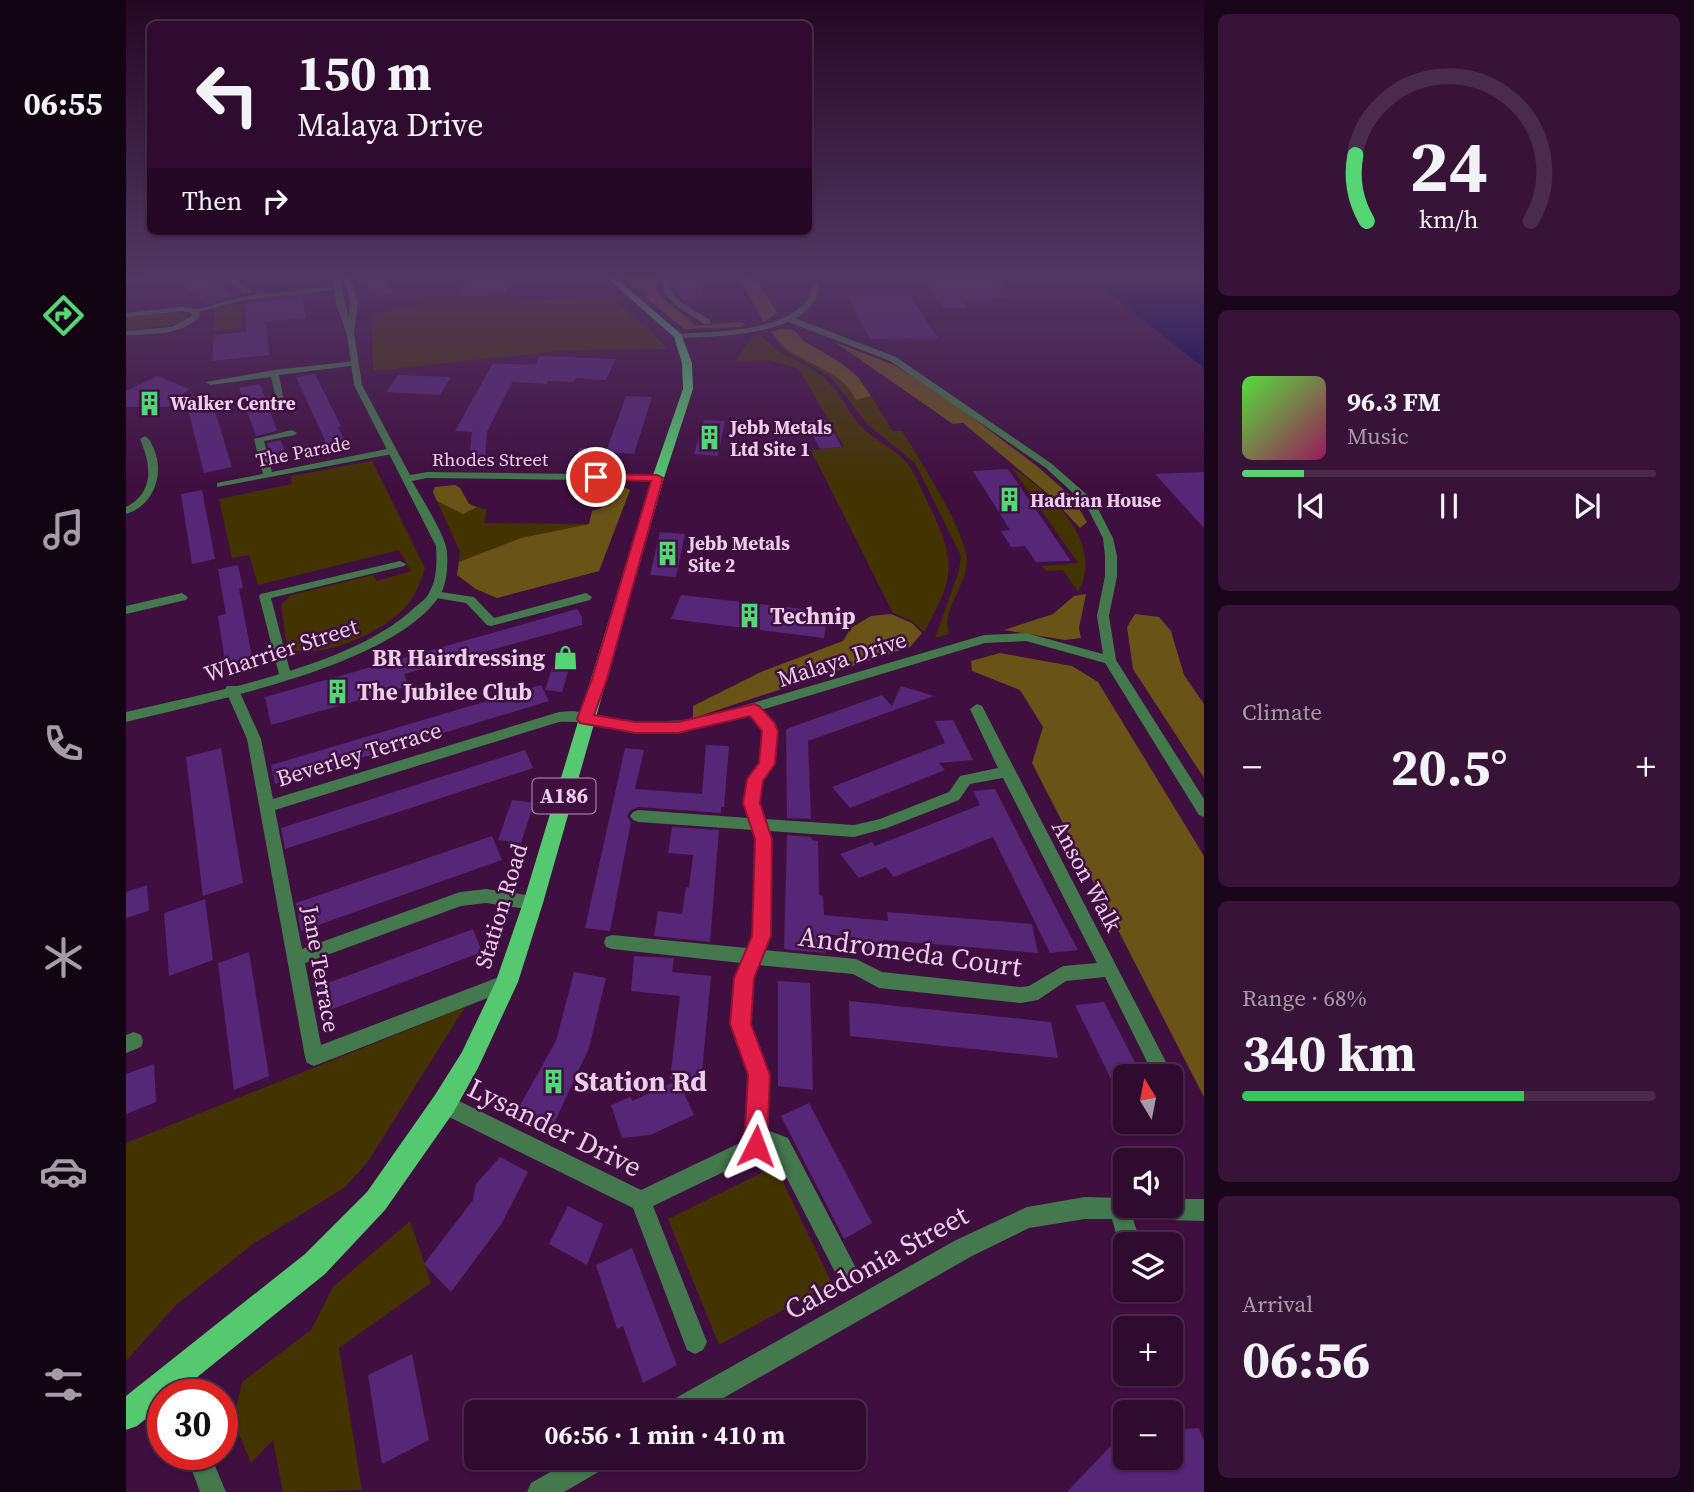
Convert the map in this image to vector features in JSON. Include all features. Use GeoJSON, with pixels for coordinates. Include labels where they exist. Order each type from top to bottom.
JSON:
{"type":"FeatureCollection","features":[{"type":"Feature","properties":{"kind":"main road","name":"Station Road"},"geometry":{"type":"LineString","coordinates":[[183,1379],[349,1232],[401,1168],[444,1104],[492,1016],[507,982],[533,903],[657,478],[688,388],[687,363],[682,348]]}},
{"type":"Feature","properties":{"kind":"main road","name":"A186"},"geometry":{"type":"LineString","coordinates":[[126,1415],[147,1403]]}},
{"type":"Feature","properties":{"kind":"street"},"geometry":{"type":"LineString","coordinates":[[353,348],[358,385],[441,546],[443,561],[434,595],[470,600],[491,622],[586,597]]}},
{"type":"Feature","properties":{"kind":"street"},"geometry":{"type":"LineString","coordinates":[[863,348],[893,359],[1012,439],[1075,487],[1099,517],[1108,538],[1111,576],[1103,616],[1110,660],[1204,811]]}},
{"type":"Feature","properties":{"kind":"street"},"geometry":{"type":"LineString","coordinates":[[210,382],[355,363]]}},
{"type":"Feature","properties":{"kind":"street"},"geometry":{"type":"LineString","coordinates":[[249,407],[281,400],[274,372]]}},
{"type":"Feature","properties":{"kind":"street"},"geometry":{"type":"LineString","coordinates":[[268,475],[259,439],[292,433]]}},
{"type":"Feature","properties":{"kind":"street"},"geometry":{"type":"LineString","coordinates":[[126,511],[137,508],[145,498],[155,464],[145,439]]}},
{"type":"Feature","properties":{"kind":"street","name":"The Parade"},"geometry":{"type":"LineString","coordinates":[[221,485],[392,451]]}},
{"type":"Feature","properties":{"kind":"street","name":"Rhodes Street"},"geometry":{"type":"LineString","coordinates":[[406,479],[427,475],[657,478]]}},
{"type":"Feature","properties":{"kind":"street"},"geometry":{"type":"LineString","coordinates":[[285,675],[265,596],[400,564]]}},
{"type":"Feature","properties":{"kind":"street","name":"Wharrier Street"},"geometry":{"type":"LineString","coordinates":[[126,717],[285,675],[360,650],[419,612],[434,595]]}},
{"type":"Feature","properties":{"kind":"street"},"geometry":{"type":"LineString","coordinates":[[126,610],[182,597]]}},
{"type":"Feature","properties":{"kind":"street","name":"Malaya Drive"},"geometry":{"type":"LineString","coordinates":[[585,719],[636,727],[678,727],[754,710],[923,655],[997,637],[1027,637],[1110,660]]}},
{"type":"Feature","properties":{"kind":"street","name":"Jane Terrace"},"geometry":{"type":"LineString","coordinates":[[232,690],[254,739],[314,1057],[507,982]]}},
{"type":"Feature","properties":{"kind":"street","name":"Anson Walk"},"geometry":{"type":"LineString","coordinates":[[977,709],[1006,772],[1111,969],[1158,1064]]}},
{"type":"Feature","properties":{"kind":"street"},"geometry":{"type":"LineString","coordinates":[[754,710],[769,725],[770,731],[767,764],[757,775],[752,806],[764,839],[761,936],[744,978],[740,1024],[759,1075],[756,1141]]}},
{"type":"Feature","properties":{"kind":"street","name":"Beverley Terrace"},"geometry":{"type":"LineString","coordinates":[[268,806],[549,719],[565,716],[585,719]]}},
{"type":"Feature","properties":{"kind":"street"},"geometry":{"type":"LineString","coordinates":[[638,816],[841,831],[870,828],[954,796],[965,780],[1006,772]]}},
{"type":"Feature","properties":{"kind":"street"},"geometry":{"type":"LineString","coordinates":[[296,959],[460,899],[486,896],[533,903]]}},
{"type":"Feature","properties":{"kind":"street","name":"Andromeda Court"},"geometry":{"type":"LineString","coordinates":[[612,942],[856,967],[879,979],[1021,995],[1032,994],[1063,974],[1111,969]]}},
{"type":"Feature","properties":{"kind":"street","name":"Lysander Drive"},"geometry":{"type":"LineString","coordinates":[[444,1104],[641,1201]]}},
{"type":"Feature","properties":{"kind":"street"},"geometry":{"type":"LineString","coordinates":[[695,1342],[641,1201],[756,1141],[772,1140],[781,1145],[845,1268]]}},
{"type":"Feature","properties":{"kind":"street","name":"Caledonia Street"},"geometry":{"type":"LineString","coordinates":[[697,1400],[994,1232],[1027,1218],[1051,1212],[1085,1208],[1113,1210]]}},
{"type":"Feature","properties":{"kind":"street","name":"Caledonia Street"},"geometry":{"type":"LineString","coordinates":[[1183,1210],[1204,1210]]}},
{"type":"Feature","properties":{"kind":"street"},"geometry":{"type":"LineString","coordinates":[[204,1470],[213,1492]]}},
{"type":"Feature","properties":{"kind":"street"},"geometry":{"type":"LineString","coordinates":[[540,1492],[578,1470]]}},
{"type":"Feature","properties":{"kind":"shaded area"},"geometry":{"type":"Polygon","coordinates":[[[373,348],[667,349],[559,351],[373,371],[373,348]]]}},
{"type":"Feature","properties":{"kind":"shaded area"},"geometry":{"type":"Polygon","coordinates":[[[745,348],[775,348],[810,368],[825,378],[862,427],[908,464],[939,527],[948,557],[946,584],[924,632],[912,621],[893,613],[811,450],[844,447],[799,369],[768,360],[735,362],[745,348]]]}},
{"type":"Feature","properties":{"kind":"shaded area"},"geometry":{"type":"Polygon","coordinates":[[[782,348],[790,348],[829,371],[849,389],[856,400],[871,396],[893,431],[902,431],[930,477],[959,533],[967,562],[963,580],[948,616],[949,634],[935,638],[959,571],[961,556],[915,463],[868,425],[831,377],[782,348]]]}},
{"type":"Feature","properties":{"kind":"shaded area"},"geometry":{"type":"Polygon","coordinates":[[[786,348],[815,348],[858,377],[871,396],[856,400],[836,376],[786,348]]]}},
{"type":"Feature","properties":{"kind":"shaded area"},"geometry":{"type":"Polygon","coordinates":[[[843,348],[894,365],[941,394],[1037,466],[1072,497],[1087,522],[1080,528],[1047,493],[963,423],[953,424],[843,348]]]}},
{"type":"Feature","properties":{"kind":"shaded area"},"geometry":{"type":"Polygon","coordinates":[[[1178,348],[1204,348],[1204,368],[1178,348]]]}},
{"type":"Feature","properties":{"kind":"shaded area"},"geometry":{"type":"Polygon","coordinates":[[[372,461],[425,568],[417,590],[399,614],[370,633],[317,651],[287,648],[281,605],[291,595],[373,575],[377,581],[411,571],[399,550],[258,585],[249,555],[232,558],[219,499],[292,484],[291,476],[372,461]]]}},
{"type":"Feature","properties":{"kind":"shaded area"},"geometry":{"type":"Polygon","coordinates":[[[1012,468],[1042,490],[1070,521],[1085,556],[1085,574],[1078,592],[1063,570],[1046,571],[1042,566],[1078,563],[1012,468]]]}},
{"type":"Feature","properties":{"kind":"shaded area"},"geometry":{"type":"Polygon","coordinates":[[[455,485],[460,488],[469,504],[487,510],[484,523],[589,524],[592,511],[602,508],[605,493],[623,487],[630,490],[599,571],[497,598],[476,589],[457,575],[460,552],[433,492],[435,487],[455,485]]]}},
{"type":"Feature","properties":{"kind":"shaded area"},"geometry":{"type":"Polygon","coordinates":[[[455,485],[460,488],[469,504],[477,507],[463,514],[437,501],[433,492],[435,487],[455,485]]]}},
{"type":"Feature","properties":{"kind":"shaded area"},"geometry":{"type":"Polygon","coordinates":[[[623,487],[630,490],[599,571],[497,598],[476,589],[457,575],[459,562],[521,538],[589,524],[592,511],[602,508],[605,493],[623,487]]]}},
{"type":"Feature","properties":{"kind":"shaded area"},"geometry":{"type":"Polygon","coordinates":[[[1086,594],[1079,628],[1081,638],[1065,640],[1004,630],[1053,614],[1074,596],[1086,594]]]}},
{"type":"Feature","properties":{"kind":"shaded area"},"geometry":{"type":"Polygon","coordinates":[[[891,614],[912,623],[922,633],[910,647],[693,718],[693,706],[761,672],[843,641],[851,628],[871,616],[891,614]]]}},
{"type":"Feature","properties":{"kind":"shaded area"},"geometry":{"type":"Polygon","coordinates":[[[1135,614],[1159,617],[1171,631],[1184,675],[1204,704],[1204,778],[1133,669],[1127,627],[1135,614]]]}},
{"type":"Feature","properties":{"kind":"shaded area"},"geometry":{"type":"Polygon","coordinates":[[[1000,653],[1072,666],[1098,682],[1204,856],[1204,1097],[1032,763],[1043,727],[1020,690],[972,671],[971,661],[1000,653]]]}},
{"type":"Feature","properties":{"kind":"shaded area"},"geometry":{"type":"Polygon","coordinates":[[[465,1007],[367,1163],[344,1188],[253,1244],[175,1306],[126,1361],[126,1143],[465,1007]]]}},
{"type":"Feature","properties":{"kind":"shaded area"},"geometry":{"type":"Polygon","coordinates":[[[775,1166],[832,1283],[719,1345],[668,1219],[775,1166]]]}},
{"type":"Feature","properties":{"kind":"shaded area"},"geometry":{"type":"Polygon","coordinates":[[[410,1221],[431,1283],[339,1348],[362,1490],[283,1492],[273,1440],[251,1463],[238,1432],[238,1399],[242,1382],[311,1330],[333,1287],[410,1221]]]}},
{"type":"Feature","properties":{"kind":"building"},"geometry":{"type":"Polygon","coordinates":[[[213,348],[268,348],[269,355],[212,361],[213,348]]]}},
{"type":"Feature","properties":{"kind":"building"},"geometry":{"type":"Polygon","coordinates":[[[540,356],[616,359],[606,380],[576,378],[573,382],[548,381],[547,384],[512,382],[487,432],[485,461],[469,462],[472,432],[455,431],[493,363],[535,365],[540,356]]]}},
{"type":"Feature","properties":{"kind":"building"},"geometry":{"type":"Polygon","coordinates":[[[315,374],[341,426],[338,427],[347,446],[331,449],[328,447],[296,377],[315,374]]]}},
{"type":"Feature","properties":{"kind":"building"},"geometry":{"type":"Polygon","coordinates":[[[398,375],[451,377],[440,395],[386,392],[398,375]]]}},
{"type":"Feature","properties":{"kind":"building","name":"Walker Centre"},"geometry":{"type":"Polygon","coordinates":[[[158,376],[189,389],[168,407],[126,407],[126,391],[158,376]]]}},
{"type":"Feature","properties":{"kind":"building"},"geometry":{"type":"Polygon","coordinates":[[[260,384],[265,398],[244,402],[239,388],[260,384]]]}},
{"type":"Feature","properties":{"kind":"building"},"geometry":{"type":"Polygon","coordinates":[[[203,394],[211,398],[232,467],[204,473],[185,398],[203,394]]]}},
{"type":"Feature","properties":{"kind":"building"},"geometry":{"type":"Polygon","coordinates":[[[626,396],[652,397],[634,454],[606,452],[626,396]]]}},
{"type":"Feature","properties":{"kind":"building"},"geometry":{"type":"Polygon","coordinates":[[[269,408],[277,431],[256,436],[247,411],[269,408]]]}},
{"type":"Feature","properties":{"kind":"building","name":"Jebb Metals Ltd Site 1"},"geometry":{"type":"Polygon","coordinates":[[[704,420],[725,421],[718,456],[694,454],[704,420]]]}},
{"type":"Feature","properties":{"kind":"building"},"geometry":{"type":"Polygon","coordinates":[[[826,420],[842,447],[820,449],[805,421],[826,420]]]}},
{"type":"Feature","properties":{"kind":"building"},"geometry":{"type":"Polygon","coordinates":[[[281,440],[287,457],[272,460],[267,443],[281,440]]]}},
{"type":"Feature","properties":{"kind":"building"},"geometry":{"type":"Polygon","coordinates":[[[580,448],[596,449],[588,467],[572,465],[580,448]]]}},
{"type":"Feature","properties":{"kind":"building","name":"Hadrian House"},"geometry":{"type":"Polygon","coordinates":[[[1008,469],[1071,561],[1036,562],[1025,546],[1011,547],[1001,531],[1010,530],[973,471],[1008,469]]]}},
{"type":"Feature","properties":{"kind":"building"},"geometry":{"type":"Polygon","coordinates":[[[1204,472],[1204,528],[1155,474],[1204,472]]]}},
{"type":"Feature","properties":{"kind":"building"},"geometry":{"type":"Polygon","coordinates":[[[202,490],[215,559],[192,564],[181,494],[202,490]]]}},
{"type":"Feature","properties":{"kind":"building","name":"Jebb Metals Site 2"},"geometry":{"type":"Polygon","coordinates":[[[660,532],[685,534],[676,577],[650,575],[660,532]]]}},
{"type":"Feature","properties":{"kind":"building"},"geometry":{"type":"Polygon","coordinates":[[[238,565],[243,588],[239,589],[253,662],[226,668],[218,616],[226,614],[218,569],[238,565]]]}},
{"type":"Feature","properties":{"kind":"building","name":"Technip"},"geometry":{"type":"Polygon","coordinates":[[[681,595],[828,612],[824,638],[671,619],[681,595]]]}},
{"type":"Feature","properties":{"kind":"building"},"geometry":{"type":"Polygon","coordinates":[[[577,609],[582,617],[582,625],[404,674],[409,686],[271,725],[265,697],[577,609]]]}},
{"type":"Feature","properties":{"kind":"building"},"geometry":{"type":"Polygon","coordinates":[[[558,649],[574,651],[562,692],[545,690],[558,649]]]}},
{"type":"Feature","properties":{"kind":"building"},"geometry":{"type":"Polygon","coordinates":[[[541,685],[549,701],[275,784],[271,765],[541,685]]]}},
{"type":"Feature","properties":{"kind":"building"},"geometry":{"type":"Polygon","coordinates":[[[901,686],[934,696],[808,741],[811,819],[787,818],[786,729],[882,695],[892,706],[901,686]]]}},
{"type":"Feature","properties":{"kind":"building"},"geometry":{"type":"Polygon","coordinates":[[[953,720],[973,760],[939,763],[945,770],[850,808],[832,787],[945,743],[935,721],[953,720]]]}},
{"type":"Feature","properties":{"kind":"building"},"geometry":{"type":"Polygon","coordinates":[[[706,745],[729,746],[724,807],[721,807],[721,813],[638,807],[631,810],[627,816],[631,822],[610,931],[585,928],[625,748],[644,750],[635,789],[702,794],[706,745]]]}},
{"type":"Feature","properties":{"kind":"building"},"geometry":{"type":"Polygon","coordinates":[[[221,748],[243,883],[203,896],[186,757],[221,748]]]}},
{"type":"Feature","properties":{"kind":"building"},"geometry":{"type":"Polygon","coordinates":[[[525,750],[533,768],[285,849],[281,828],[525,750]]]}},
{"type":"Feature","properties":{"kind":"building"},"geometry":{"type":"Polygon","coordinates":[[[995,789],[1078,950],[1050,953],[993,837],[894,877],[886,867],[859,878],[840,854],[872,842],[875,846],[980,805],[973,791],[995,789]]]}},
{"type":"Feature","properties":{"kind":"building"},"geometry":{"type":"Polygon","coordinates":[[[512,800],[534,803],[521,843],[498,840],[512,800]]]}},
{"type":"Feature","properties":{"kind":"building"},"geometry":{"type":"Polygon","coordinates":[[[672,827],[719,830],[710,942],[654,936],[658,911],[682,914],[686,887],[689,888],[693,855],[668,853],[672,827]]]}},
{"type":"Feature","properties":{"kind":"building"},"geometry":{"type":"Polygon","coordinates":[[[787,835],[811,837],[812,840],[818,841],[819,895],[823,896],[824,915],[888,921],[887,912],[1032,924],[1038,953],[883,940],[884,951],[860,949],[860,938],[825,934],[825,953],[784,949],[787,835]]]}},
{"type":"Feature","properties":{"kind":"building"},"geometry":{"type":"Polygon","coordinates":[[[492,836],[502,860],[301,931],[296,903],[492,836]]]}},
{"type":"Feature","properties":{"kind":"building"},"geometry":{"type":"Polygon","coordinates":[[[147,885],[149,911],[126,918],[126,892],[147,885]]]}},
{"type":"Feature","properties":{"kind":"building"},"geometry":{"type":"Polygon","coordinates":[[[205,899],[213,960],[169,976],[164,913],[205,899]]]}},
{"type":"Feature","properties":{"kind":"building"},"geometry":{"type":"Polygon","coordinates":[[[473,929],[482,952],[322,1013],[317,987],[473,929]]]}},
{"type":"Feature","properties":{"kind":"building"},"geometry":{"type":"Polygon","coordinates":[[[249,952],[269,1076],[234,1090],[218,963],[249,952]]]}},
{"type":"Feature","properties":{"kind":"building"},"geometry":{"type":"Polygon","coordinates":[[[634,956],[674,958],[672,972],[711,976],[701,1083],[670,1079],[680,996],[631,991],[634,956]]]}},
{"type":"Feature","properties":{"kind":"building","name":"Station Rd"},"geometry":{"type":"Polygon","coordinates":[[[574,972],[606,978],[589,1048],[551,1130],[515,1114],[556,1041],[574,972]]]}},
{"type":"Feature","properties":{"kind":"building"},"geometry":{"type":"Polygon","coordinates":[[[778,981],[810,983],[813,1090],[778,1086],[778,981]]]}},
{"type":"Feature","properties":{"kind":"building"},"geometry":{"type":"Polygon","coordinates":[[[849,1001],[1051,1022],[1058,1058],[850,1036],[849,1001]]]}},
{"type":"Feature","properties":{"kind":"building"},"geometry":{"type":"Polygon","coordinates":[[[1104,1002],[1136,1064],[1113,1064],[1113,1081],[1112,1081],[1075,1005],[1104,1002]]]}},
{"type":"Feature","properties":{"kind":"building"},"geometry":{"type":"Polygon","coordinates":[[[154,1064],[156,1102],[126,1114],[126,1074],[154,1064]]]}},
{"type":"Feature","properties":{"kind":"building"},"geometry":{"type":"Polygon","coordinates":[[[678,1080],[694,1115],[650,1135],[622,1138],[611,1105],[631,1097],[632,1101],[678,1080]]]}},
{"type":"Feature","properties":{"kind":"building"},"geometry":{"type":"Polygon","coordinates":[[[809,1103],[872,1223],[844,1239],[781,1116],[809,1103]]]}},
{"type":"Feature","properties":{"kind":"building"},"geometry":{"type":"Polygon","coordinates":[[[500,1157],[528,1172],[502,1223],[451,1292],[424,1264],[473,1200],[476,1184],[500,1157]]]}},
{"type":"Feature","properties":{"kind":"building"},"geometry":{"type":"Polygon","coordinates":[[[568,1206],[603,1224],[587,1265],[549,1244],[568,1206]]]}},
{"type":"Feature","properties":{"kind":"building"},"geometry":{"type":"Polygon","coordinates":[[[632,1248],[677,1365],[643,1383],[623,1326],[617,1329],[596,1265],[632,1248]]]}},
{"type":"Feature","properties":{"kind":"building"},"geometry":{"type":"Polygon","coordinates":[[[412,1354],[429,1440],[382,1464],[368,1375],[412,1354]]]}},
{"type":"Feature","properties":{"kind":"building"},"geometry":{"type":"Polygon","coordinates":[[[1199,1428],[1204,1441],[1204,1492],[1067,1492],[1113,1444],[1113,1470],[1183,1470],[1183,1429],[1199,1428]]]}},
{"type":"Feature","properties":{"kind":"place","name":"Walker Centre"},"geometry":{"type":"Point","coordinates":[150,403]}},
{"type":"Feature","properties":{"kind":"place","name":"Jebb Metals Ltd Site 1"},"geometry":{"type":"Point","coordinates":[710,438]}},
{"type":"Feature","properties":{"kind":"place","name":"Hadrian House"},"geometry":{"type":"Point","coordinates":[1010,500]}},
{"type":"Feature","properties":{"kind":"place","name":"Jebb Metals Site 2"},"geometry":{"type":"Point","coordinates":[668,554]}},
{"type":"Feature","properties":{"kind":"place","name":"Technip"},"geometry":{"type":"Point","coordinates":[750,616]}},
{"type":"Feature","properties":{"kind":"place","name":"BR Hairdressing"},"geometry":{"type":"Point","coordinates":[565,658]}},
{"type":"Feature","properties":{"kind":"place","name":"The Jubilee Club"},"geometry":{"type":"Point","coordinates":[337,692]}},
{"type":"Feature","properties":{"kind":"place","name":"Station Rd"},"geometry":{"type":"Point","coordinates":[554,1081]}},
{"type":"Feature","properties":{"kind":"route"},"geometry":{"type":"LineString","coordinates":[[596,477],[657,478],[600,679],[585,719],[636,727],[678,727],[710,722],[754,710],[769,725],[767,764],[755,779],[752,803],[764,839],[761,936],[745,973],[740,1024],[759,1075],[756,1146]]}}]}
